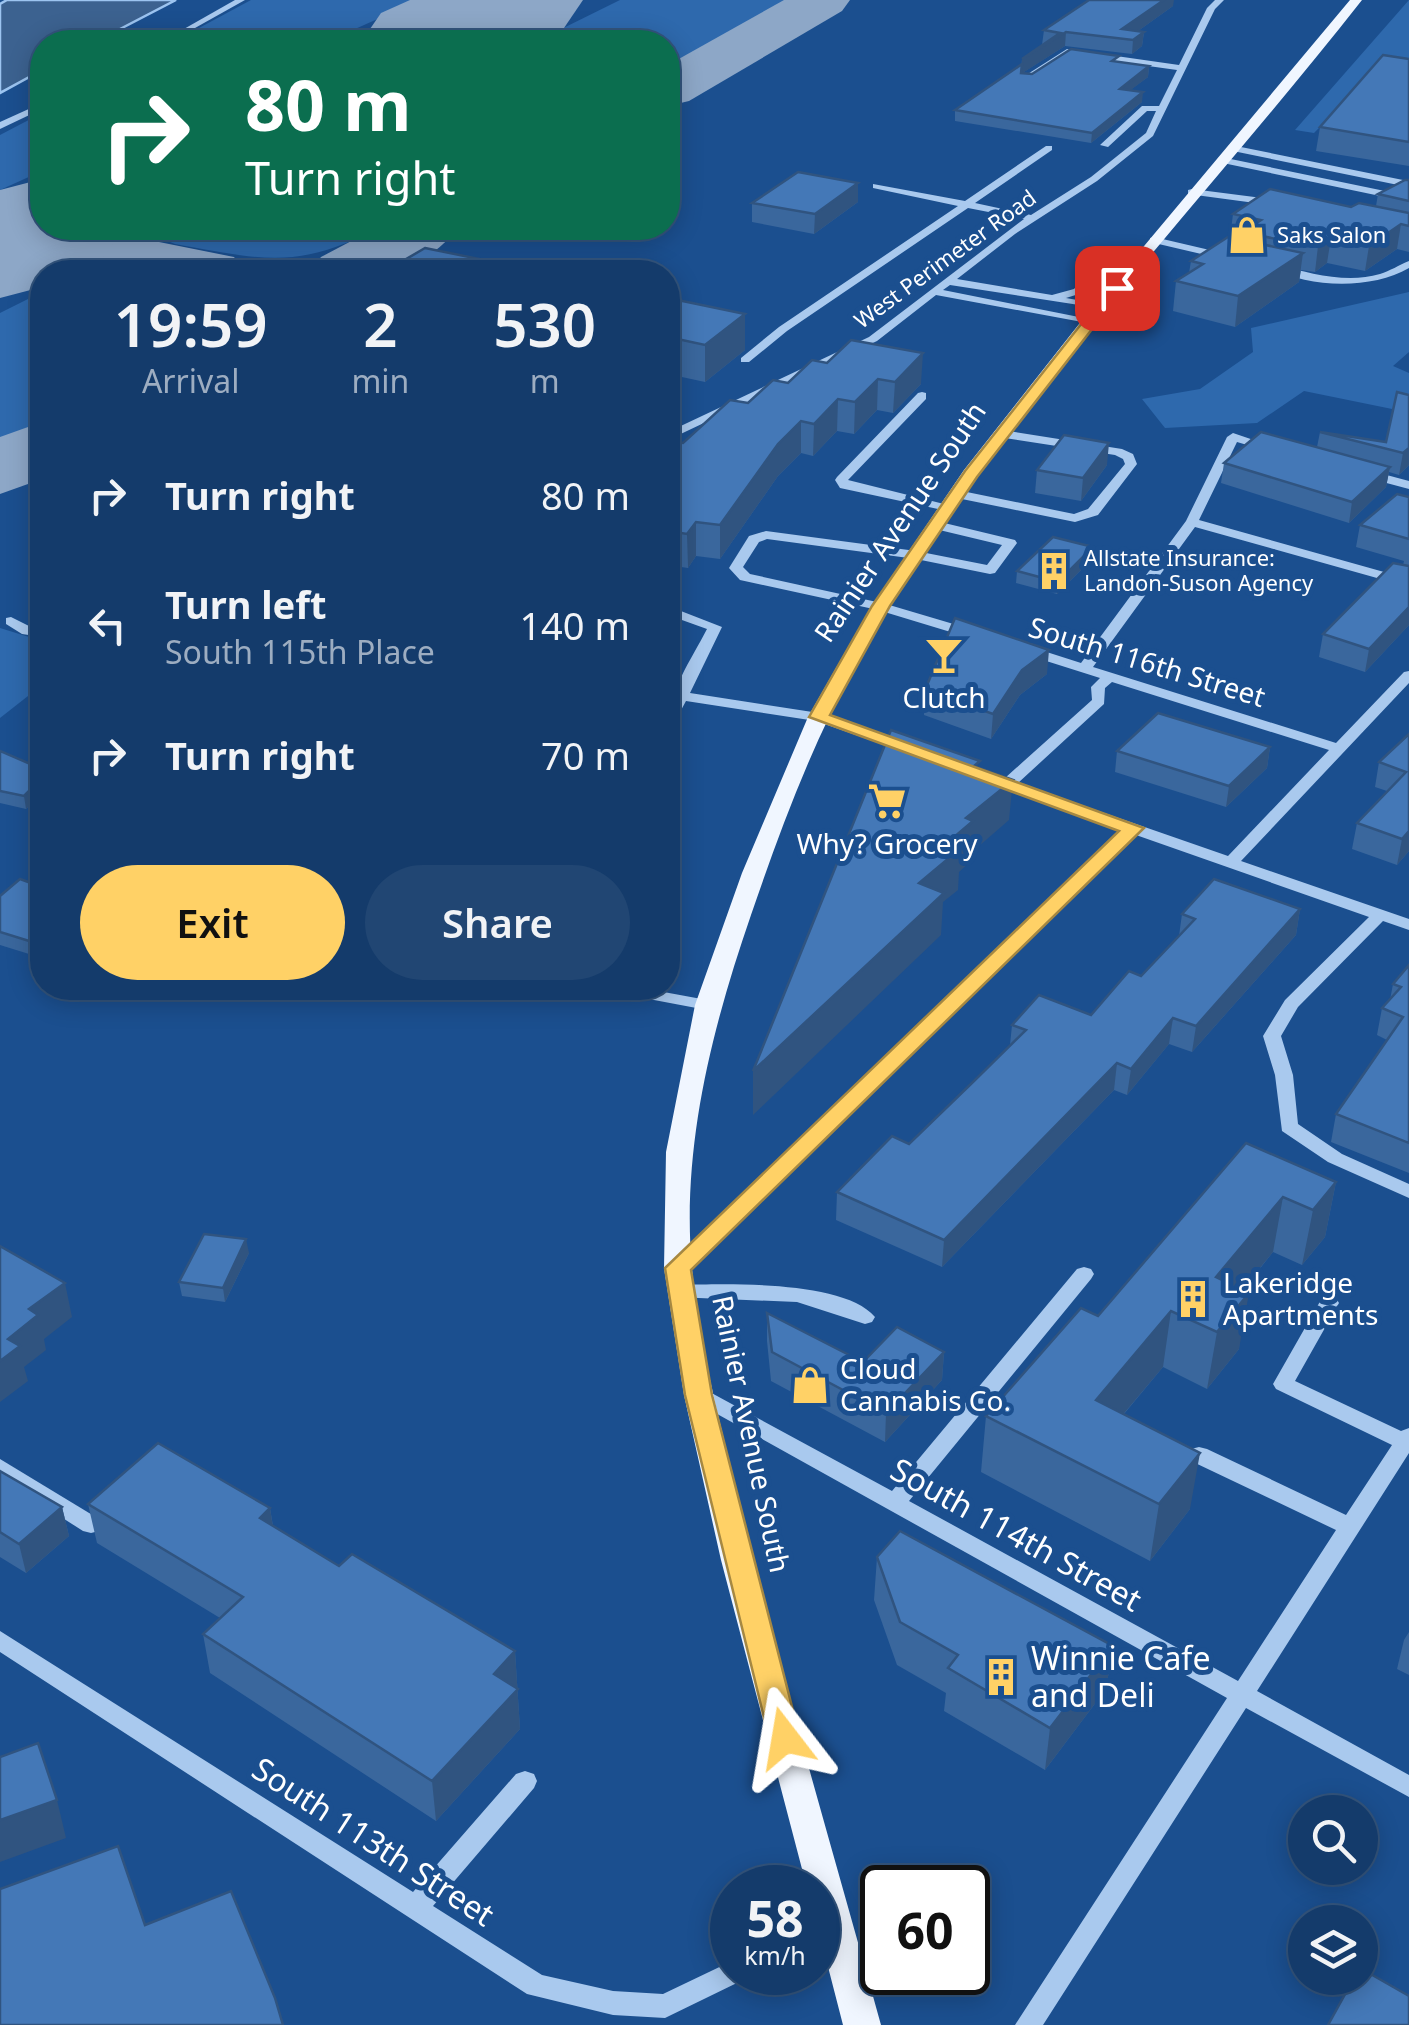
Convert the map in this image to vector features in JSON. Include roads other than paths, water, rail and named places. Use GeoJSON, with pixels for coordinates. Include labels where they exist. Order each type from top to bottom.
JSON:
{"type":"FeatureCollection","features":[{"type":"Feature","properties":{"kind":"main road","name":"Rainier Avenue South"},"geometry":{"type":"LineString","coordinates":[[811,1865],[699,1395],[680,1280],[679,1152],[706,1006],[754,874],[819,717],[881,606],[946,509],[1089,322],[1192,192],[1356,0]]}},
{"type":"Feature","properties":{"kind":"main road","name":"Rainier Avenue South"},"geometry":{"type":"LineString","coordinates":[[840,1965],[862,2025]]}},
{"type":"Feature","properties":{"kind":"street"},"geometry":{"type":"LineString","coordinates":[[187,30],[241,0]]}},
{"type":"Feature","properties":{"kind":"street","name":"West Perimeter Road"},"geometry":{"type":"LineString","coordinates":[[680,430],[873,339],[1033,218],[1094,179],[1150,134],[1211,8],[1220,0]]}},
{"type":"Feature","properties":{"kind":"street"},"geometry":{"type":"LineString","coordinates":[[1026,79],[1067,52],[1183,68]]}},
{"type":"Feature","properties":{"kind":"street"},"geometry":{"type":"LineString","coordinates":[[1105,145],[1146,108],[1163,109]]}},
{"type":"Feature","properties":{"kind":"street"},"geometry":{"type":"LineString","coordinates":[[0,126],[30,112]]}},
{"type":"Feature","properties":{"kind":"street"},"geometry":{"type":"LineString","coordinates":[[746,360],[783,329],[1049,148]]}},
{"type":"Feature","properties":{"kind":"street"},"geometry":{"type":"LineString","coordinates":[[1226,154],[1406,180]]}},
{"type":"Feature","properties":{"kind":"street"},"geometry":{"type":"LineString","coordinates":[[1226,154],[1322,181],[1409,199]]}},
{"type":"Feature","properties":{"kind":"street"},"geometry":{"type":"LineString","coordinates":[[1322,181],[1336,169]]}},
{"type":"Feature","properties":{"kind":"street"},"geometry":{"type":"LineString","coordinates":[[1388,195],[1406,180]]}},
{"type":"Feature","properties":{"kind":"street"},"geometry":{"type":"LineString","coordinates":[[877,186],[1033,218]]}},
{"type":"Feature","properties":{"kind":"street"},"geometry":{"type":"LineString","coordinates":[[1192,192],[1288,206]]}},
{"type":"Feature","properties":{"kind":"street"},"geometry":{"type":"LineString","coordinates":[[1154,240],[1236,259]]}},
{"type":"Feature","properties":{"kind":"street"},"geometry":{"type":"LineString","coordinates":[[1254,263],[1330,281],[1391,277],[1409,264]]}},
{"type":"Feature","properties":{"kind":"street"},"geometry":{"type":"LineString","coordinates":[[1048,298],[1078,291],[1091,278],[1132,268]]}},
{"type":"Feature","properties":{"kind":"street"},"geometry":{"type":"LineString","coordinates":[[948,281],[1101,307]]}},
{"type":"Feature","properties":{"kind":"street"},"geometry":{"type":"LineString","coordinates":[[935,292],[1089,322]]}},
{"type":"Feature","properties":{"kind":"street"},"geometry":{"type":"LineString","coordinates":[[922,396],[841,480],[844,485],[946,509],[1076,518],[1093,512],[1130,464],[1129,457],[1118,452],[1002,434]]}},
{"type":"Feature","properties":{"kind":"street"},"geometry":{"type":"LineString","coordinates":[[1085,668],[1192,522],[1233,438],[1286,452]]}},
{"type":"Feature","properties":{"kind":"street"},"geometry":{"type":"LineString","coordinates":[[1356,471],[1409,485]]}},
{"type":"Feature","properties":{"kind":"street"},"geometry":{"type":"LineString","coordinates":[[916,555],[990,570],[1010,543],[946,509]]}},
{"type":"Feature","properties":{"kind":"street"},"geometry":{"type":"LineString","coordinates":[[1192,522],[1409,584]]}},
{"type":"Feature","properties":{"kind":"street","name":"South 116th Street"},"geometry":{"type":"LineString","coordinates":[[916,555],[766,535],[754,539],[736,568],[745,577],[881,606],[994,641]]}},
{"type":"Feature","properties":{"kind":"street"},"geometry":{"type":"LineString","coordinates":[[680,614],[715,626],[680,694]]}},
{"type":"Feature","properties":{"kind":"street"},"geometry":{"type":"LineString","coordinates":[[11,621],[30,632]]}},
{"type":"Feature","properties":{"kind":"street","name":"South 116th Street"},"geometry":{"type":"LineString","coordinates":[[1012,646],[1340,749]]}},
{"type":"Feature","properties":{"kind":"street"},"geometry":{"type":"LineString","coordinates":[[1230,862],[1409,675]]}},
{"type":"Feature","properties":{"kind":"street"},"geometry":{"type":"LineString","coordinates":[[1008,784],[1100,702],[1098,687],[1110,676]]}},
{"type":"Feature","properties":{"kind":"street"},"geometry":{"type":"LineString","coordinates":[[680,696],[819,717],[923,754]]}},
{"type":"Feature","properties":{"kind":"street"},"geometry":{"type":"LineString","coordinates":[[974,772],[1409,926]]}},
{"type":"Feature","properties":{"kind":"street"},"geometry":{"type":"LineString","coordinates":[[680,1280],[1133,828]]}},
{"type":"Feature","properties":{"kind":"street"},"geometry":{"type":"LineString","coordinates":[[1380,915],[1291,1004],[1272,1036],[1284,1075],[1289,1127],[1335,1158],[1409,1192]]}},
{"type":"Feature","properties":{"kind":"street"},"geometry":{"type":"LineString","coordinates":[[676,1000],[706,1006]]}},
{"type":"Feature","properties":{"kind":"street"},"geometry":{"type":"LineString","coordinates":[[894,1504],[1084,1274]]}},
{"type":"Feature","properties":{"kind":"street"},"geometry":{"type":"LineString","coordinates":[[680,1280],[792,1291],[827,1299],[865,1317]]}},
{"type":"Feature","properties":{"kind":"street"},"geometry":{"type":"LineString","coordinates":[[1028,2025],[1407,1439],[1283,1384],[1328,1303]]}},
{"type":"Feature","properties":{"kind":"street","name":"South 114th Street"},"geometry":{"type":"LineString","coordinates":[[699,1395],[1409,1787]]}},
{"type":"Feature","properties":{"kind":"street"},"geometry":{"type":"LineString","coordinates":[[1199,1454],[1350,1527]]}},
{"type":"Feature","properties":{"kind":"street"},"geometry":{"type":"LineString","coordinates":[[0,1467],[91,1525]]}},
{"type":"Feature","properties":{"kind":"street","name":"South 113th Street"},"geometry":{"type":"LineString","coordinates":[[0,1640],[536,1986],[667,2015],[710,1987]]}},
{"type":"Feature","properties":{"kind":"street"},"geometry":{"type":"LineString","coordinates":[[415,1908],[525,1782]]}},
{"type":"Feature","properties":{"kind":"place","name":"Saks Salon"},"geometry":{"type":"Point","coordinates":[1247,235]}},
{"type":"Feature","properties":{"kind":"place","name":"Allstate Insurance: Landon-Suson Agency"},"geometry":{"type":"Point","coordinates":[1054,571]}},
{"type":"Feature","properties":{"kind":"place","name":"Clutch"},"geometry":{"type":"Point","coordinates":[944,655]}},
{"type":"Feature","properties":{"kind":"place","name":"Why? Grocery"},"geometry":{"type":"Point","coordinates":[887,801]}},
{"type":"Feature","properties":{"kind":"place","name":"Lakeridge Apartments"},"geometry":{"type":"Point","coordinates":[1193,1299]}},
{"type":"Feature","properties":{"kind":"place","name":"Cloud Cannabis Co."},"geometry":{"type":"Point","coordinates":[810,1385]}},
{"type":"Feature","properties":{"kind":"place","name":"Winnie Cafe and Deli"},"geometry":{"type":"Point","coordinates":[1001,1677]}}]}
